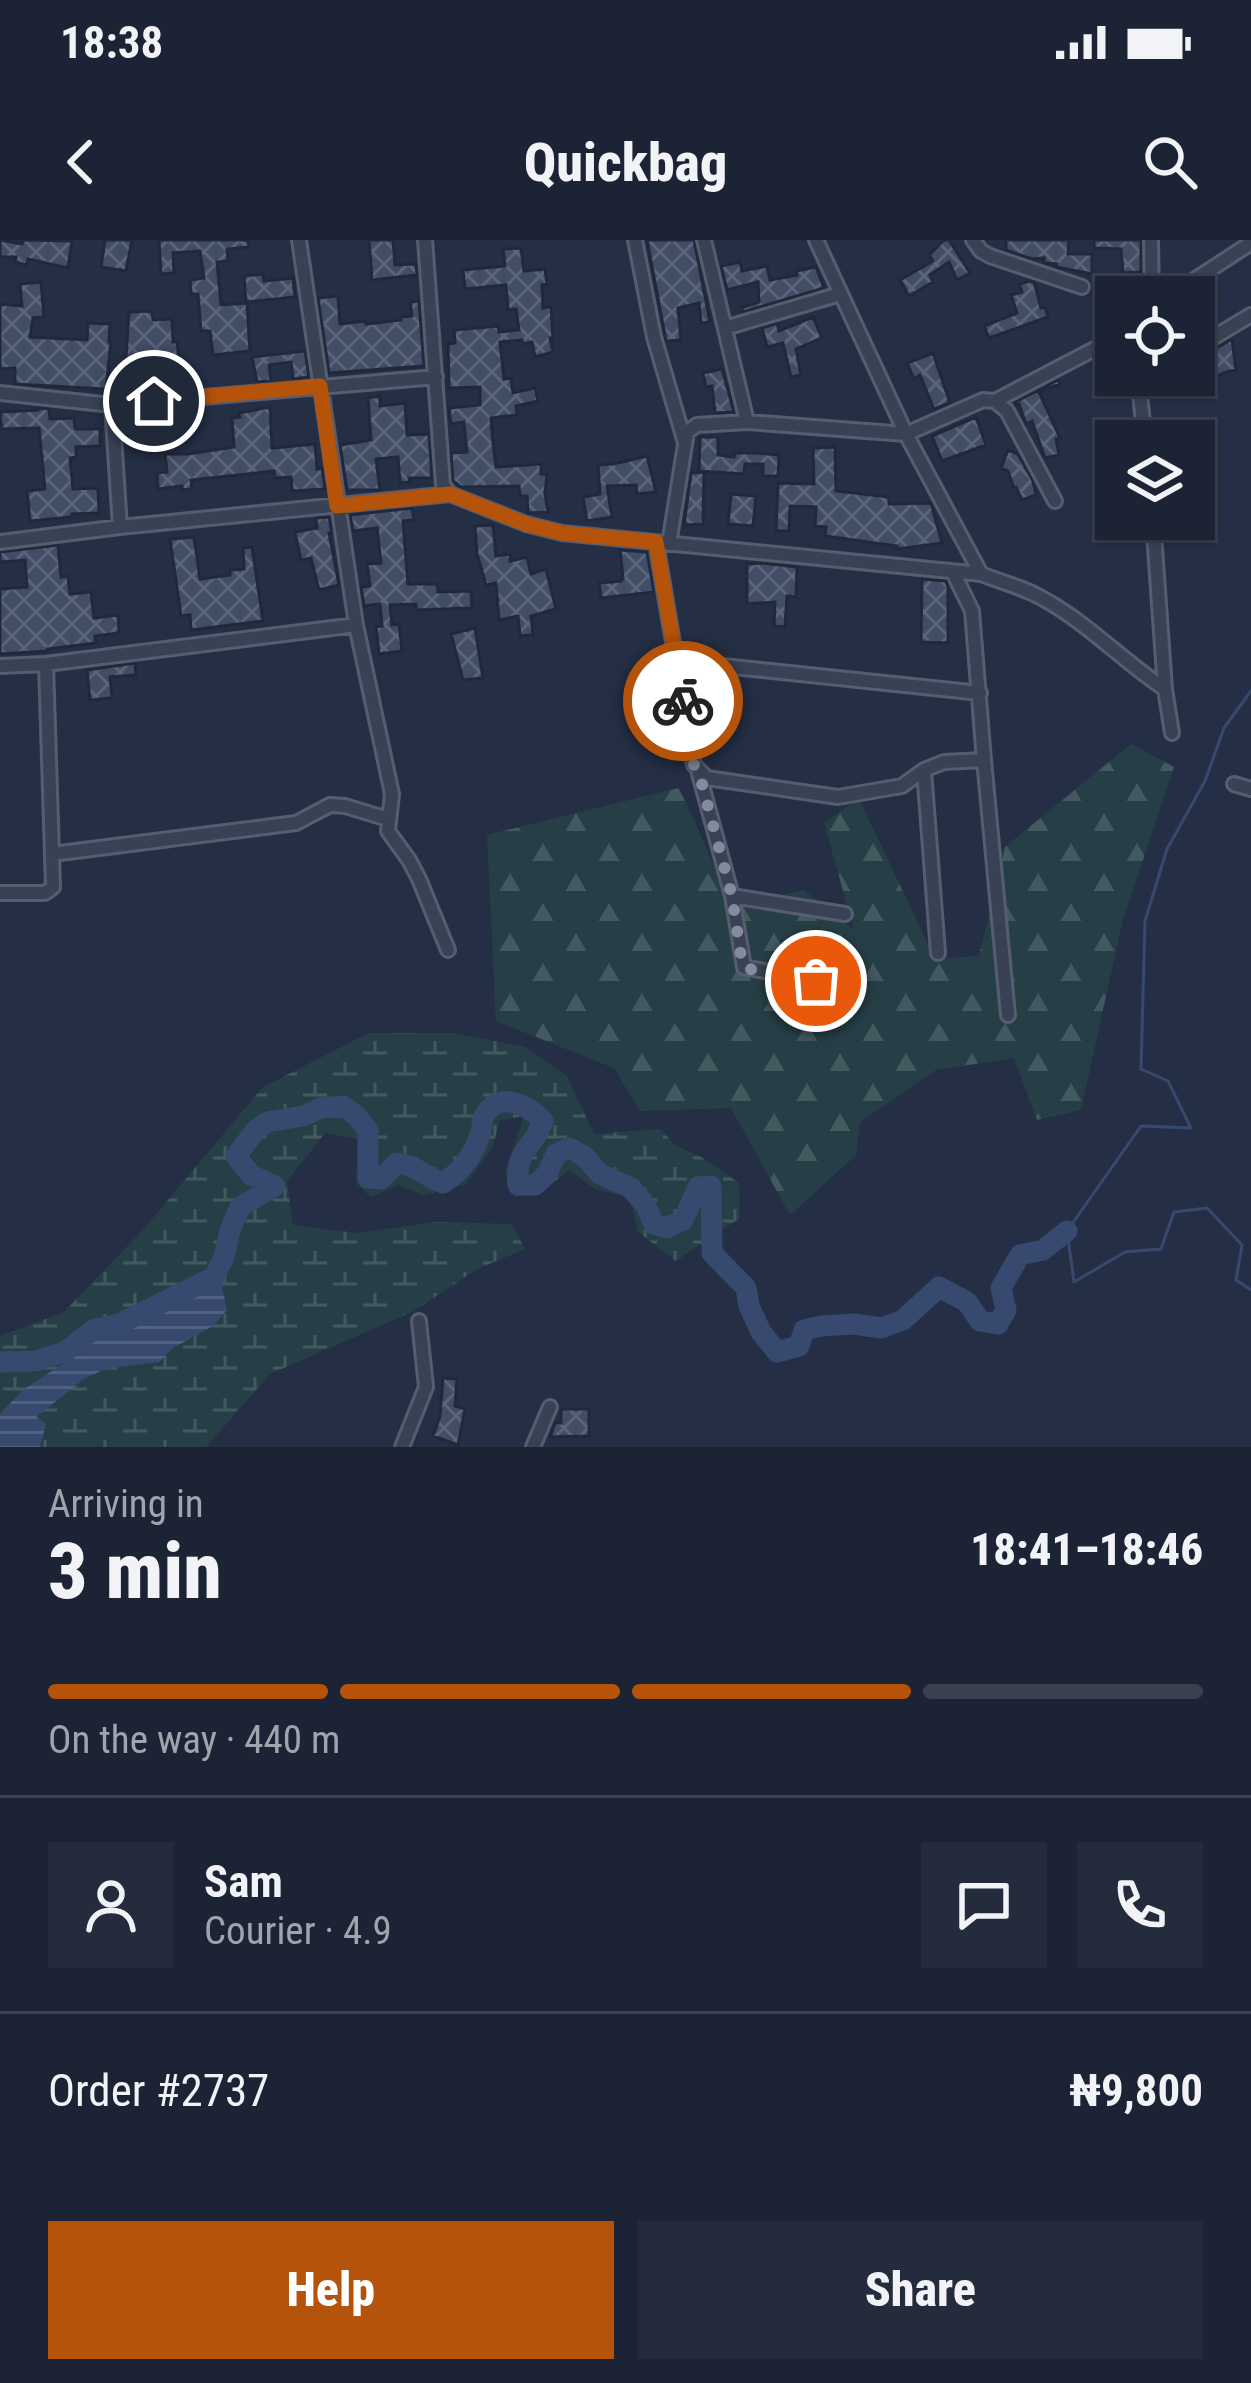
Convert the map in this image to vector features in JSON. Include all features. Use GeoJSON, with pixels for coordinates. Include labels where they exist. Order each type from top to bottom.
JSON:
{"type":"FeatureCollection","features":[{"type":"Feature","properties":{"kind":"street"},"geometry":{"type":"LineString","coordinates":[[299,240],[356,625],[392,794],[388,831],[410,860],[448,950]]}},
{"type":"Feature","properties":{"kind":"street"},"geometry":{"type":"LineString","coordinates":[[425,240],[443,485],[450,494]]}},
{"type":"Feature","properties":{"kind":"street"},"geometry":{"type":"LineString","coordinates":[[635,240],[654,337],[685,445]]}},
{"type":"Feature","properties":{"kind":"street"},"geometry":{"type":"LineString","coordinates":[[704,240],[747,422]]}},
{"type":"Feature","properties":{"kind":"street"},"geometry":{"type":"LineString","coordinates":[[816,240],[906,434],[981,574]]}},
{"type":"Feature","properties":{"kind":"street"},"geometry":{"type":"LineString","coordinates":[[973,240],[990,256],[1082,286]]}},
{"type":"Feature","properties":{"kind":"street"},"geometry":{"type":"LineString","coordinates":[[1151,240],[1152,276]]}},
{"type":"Feature","properties":{"kind":"street"},"geometry":{"type":"LineString","coordinates":[[1200,276],[1251,243]]}},
{"type":"Feature","properties":{"kind":"street"},"geometry":{"type":"LineString","coordinates":[[725,328],[840,294]]}},
{"type":"Feature","properties":{"kind":"street"},"geometry":{"type":"LineString","coordinates":[[1215,336],[1251,315]]}},
{"type":"Feature","properties":{"kind":"street"},"geometry":{"type":"LineString","coordinates":[[849,988],[744,967],[732,896],[694,765],[662,543],[688,432],[697,425],[747,422],[906,434],[982,400],[995,401],[1095,349]]}},
{"type":"Feature","properties":{"kind":"street"},"geometry":{"type":"LineString","coordinates":[[0,393],[112,405],[436,377]]}},
{"type":"Feature","properties":{"kind":"street"},"geometry":{"type":"LineString","coordinates":[[995,401],[1006,411],[1055,500]]}},
{"type":"Feature","properties":{"kind":"street"},"geometry":{"type":"LineString","coordinates":[[112,405],[120,527]]}},
{"type":"Feature","properties":{"kind":"street"},"geometry":{"type":"LineString","coordinates":[[0,542],[450,494],[562,533],[981,574],[1035,595],[1165,689]]}},
{"type":"Feature","properties":{"kind":"street"},"geometry":{"type":"LineString","coordinates":[[1155,540],[1172,733]]}},
{"type":"Feature","properties":{"kind":"street"},"geometry":{"type":"LineString","coordinates":[[953,572],[972,611],[1008,1015]]}},
{"type":"Feature","properties":{"kind":"street"},"geometry":{"type":"LineString","coordinates":[[0,666],[356,625]]}},
{"type":"Feature","properties":{"kind":"street"},"geometry":{"type":"LineString","coordinates":[[676,661],[980,693]]}},
{"type":"Feature","properties":{"kind":"street"},"geometry":{"type":"LineString","coordinates":[[0,893],[45,892],[52,886],[46,664]]}},
{"type":"Feature","properties":{"kind":"street"},"geometry":{"type":"LineString","coordinates":[[699,773],[706,778],[838,797],[902,786],[944,762],[985,760]]}},
{"type":"Feature","properties":{"kind":"street"},"geometry":{"type":"LineString","coordinates":[[924,770],[938,953]]}},
{"type":"Feature","properties":{"kind":"street"},"geometry":{"type":"LineString","coordinates":[[1234,784],[1251,789]]}},
{"type":"Feature","properties":{"kind":"street"},"geometry":{"type":"LineString","coordinates":[[52,854],[296,823],[330,805],[388,819]]}},
{"type":"Feature","properties":{"kind":"street"},"geometry":{"type":"LineString","coordinates":[[732,896],[844,914]]}},
{"type":"Feature","properties":{"kind":"street"},"geometry":{"type":"LineString","coordinates":[[402,1447],[426,1387],[419,1321]]}},
{"type":"Feature","properties":{"kind":"street"},"geometry":{"type":"LineString","coordinates":[[533,1447],[550,1407]]}},
{"type":"Feature","properties":{"kind":"green space"},"geometry":{"type":"Polygon","coordinates":[[[1131,744],[1174,767],[1122,923],[1081,1110],[1037,1120],[1014,1058],[936,1070],[860,1122],[856,1155],[790,1215],[731,1108],[640,1111],[614,1068],[496,1021],[487,835],[679,788],[733,906],[804,890],[854,930],[824,823],[859,799],[935,959],[979,956],[1005,847],[1131,744]]]}},
{"type":"Feature","properties":{"kind":"green space"},"geometry":{"type":"Polygon","coordinates":[[[369,1033],[452,1033],[525,1047],[567,1076],[594,1134],[660,1129],[675,1145],[739,1183],[740,1218],[676,1261],[638,1232],[630,1197],[595,1189],[569,1170],[548,1187],[515,1197],[505,1172],[524,1116],[500,1121],[492,1148],[465,1185],[424,1195],[398,1185],[371,1197],[356,1183],[358,1139],[325,1133],[287,1181],[293,1225],[356,1233],[437,1222],[511,1224],[525,1249],[477,1269],[414,1311],[270,1374],[206,1447],[0,1447],[0,1336],[64,1312],[142,1231],[263,1087],[369,1033]]]}},
{"type":"Feature","properties":{"kind":"water"},"geometry":{"type":"Polygon","coordinates":[[[220,1277],[227,1310],[213,1326],[173,1348],[159,1362],[105,1369],[84,1379],[36,1417],[46,1424],[40,1447],[0,1447],[0,1414],[23,1390],[76,1355],[96,1333],[150,1321],[220,1277]]]}},
{"type":"Feature","properties":{"kind":"building"},"geometry":{"type":"Polygon","coordinates":[[[0,240],[22,244],[23,240],[72,241],[68,268],[28,259],[26,265],[15,262],[16,257],[0,257],[0,240]]]}},
{"type":"Feature","properties":{"kind":"building"},"geometry":{"type":"Polygon","coordinates":[[[105,240],[132,240],[126,271],[101,267],[105,240]]]}},
{"type":"Feature","properties":{"kind":"building"},"geometry":{"type":"Polygon","coordinates":[[[159,240],[248,240],[249,247],[227,249],[228,261],[217,262],[221,305],[247,303],[250,351],[213,355],[210,331],[201,331],[198,294],[191,294],[190,280],[204,278],[200,251],[173,253],[174,273],[161,274],[159,240]]]}},
{"type":"Feature","properties":{"kind":"building"},"geometry":{"type":"Polygon","coordinates":[[[369,240],[393,240],[395,265],[416,264],[417,275],[372,280],[369,240]]]}},
{"type":"Feature","properties":{"kind":"building"},"geometry":{"type":"Polygon","coordinates":[[[647,240],[694,240],[710,322],[701,323],[699,303],[678,308],[681,340],[666,341],[647,240]]]}},
{"type":"Feature","properties":{"kind":"building"},"geometry":{"type":"Polygon","coordinates":[[[949,240],[970,273],[957,280],[949,262],[930,275],[933,282],[909,296],[900,280],[933,261],[929,255],[949,240]]]}},
{"type":"Feature","properties":{"kind":"building"},"geometry":{"type":"Polygon","coordinates":[[[1006,240],[1069,240],[1068,254],[1092,254],[1092,274],[1006,250],[1006,240]]]}},
{"type":"Feature","properties":{"kind":"building"},"geometry":{"type":"Polygon","coordinates":[[[1094,240],[1141,240],[1141,272],[1123,273],[1121,249],[1094,248],[1094,240]]]}},
{"type":"Feature","properties":{"kind":"building"},"geometry":{"type":"Polygon","coordinates":[[[521,248],[524,271],[545,269],[543,308],[551,307],[553,352],[535,357],[532,342],[500,342],[504,379],[511,378],[513,393],[535,388],[538,401],[516,406],[517,415],[491,418],[493,443],[496,467],[541,464],[541,474],[547,474],[548,512],[528,513],[527,496],[520,496],[519,486],[461,487],[453,481],[451,453],[467,452],[464,422],[451,424],[449,408],[480,405],[480,387],[449,388],[448,344],[455,343],[454,330],[498,326],[499,332],[519,330],[516,309],[508,310],[506,285],[465,289],[463,270],[505,266],[503,249],[521,248]]]}},
{"type":"Feature","properties":{"kind":"building"},"geometry":{"type":"Polygon","coordinates":[[[740,262],[742,271],[767,266],[770,280],[816,267],[824,288],[743,312],[741,308],[759,302],[758,282],[727,290],[721,266],[740,262]]]}},
{"type":"Feature","properties":{"kind":"building"},"geometry":{"type":"Polygon","coordinates":[[[263,274],[264,281],[293,278],[295,297],[246,302],[244,276],[263,274]]]}},
{"type":"Feature","properties":{"kind":"building"},"geometry":{"type":"Polygon","coordinates":[[[1030,281],[1048,317],[989,338],[984,326],[1017,313],[1011,295],[1022,292],[1019,284],[1030,281]]]}},
{"type":"Feature","properties":{"kind":"building"},"geometry":{"type":"Polygon","coordinates":[[[41,282],[44,317],[33,318],[30,337],[87,340],[88,323],[110,324],[106,389],[15,384],[15,368],[0,369],[0,304],[22,306],[20,284],[41,282]]]}},
{"type":"Feature","properties":{"kind":"building"},"geometry":{"type":"Polygon","coordinates":[[[338,296],[340,324],[401,320],[412,316],[410,302],[419,301],[424,366],[329,373],[318,298],[338,296]]]}},
{"type":"Feature","properties":{"kind":"building"},"geometry":{"type":"Polygon","coordinates":[[[152,311],[153,320],[172,319],[182,387],[152,389],[153,384],[143,383],[144,373],[125,372],[129,312],[152,311]]]}},
{"type":"Feature","properties":{"kind":"building"},"geometry":{"type":"Polygon","coordinates":[[[813,317],[822,338],[796,349],[801,375],[791,377],[783,343],[767,347],[762,328],[777,323],[779,331],[813,317]]]}},
{"type":"Feature","properties":{"kind":"building"},"geometry":{"type":"Polygon","coordinates":[[[1232,339],[1236,370],[1215,377],[1215,349],[1232,339]]]}},
{"type":"Feature","properties":{"kind":"building"},"geometry":{"type":"Polygon","coordinates":[[[305,351],[309,377],[293,379],[291,362],[269,365],[271,381],[257,382],[252,357],[305,351]]]}},
{"type":"Feature","properties":{"kind":"building"},"geometry":{"type":"Polygon","coordinates":[[[933,353],[950,403],[934,409],[920,375],[914,379],[907,363],[933,353]]]}},
{"type":"Feature","properties":{"kind":"building"},"geometry":{"type":"Polygon","coordinates":[[[722,369],[734,412],[715,413],[712,386],[706,387],[703,373],[722,369]]]}},
{"type":"Feature","properties":{"kind":"building"},"geometry":{"type":"Polygon","coordinates":[[[1058,380],[1060,384],[1039,392],[1060,438],[1056,439],[1059,455],[1045,458],[1032,421],[1026,424],[1015,402],[1058,380]]]}},
{"type":"Feature","properties":{"kind":"building"},"geometry":{"type":"Polygon","coordinates":[[[380,396],[380,406],[405,403],[407,435],[429,434],[432,478],[400,483],[398,457],[376,459],[380,490],[347,490],[340,445],[371,440],[368,398],[380,396]]]}},
{"type":"Feature","properties":{"kind":"building"},"geometry":{"type":"Polygon","coordinates":[[[270,407],[272,448],[315,444],[325,489],[292,491],[291,477],[275,478],[274,471],[191,480],[192,489],[158,489],[157,473],[167,472],[165,454],[234,447],[232,418],[270,407]]]}},
{"type":"Feature","properties":{"kind":"building"},"geometry":{"type":"Polygon","coordinates":[[[49,409],[50,419],[74,418],[75,429],[100,429],[100,446],[76,447],[76,457],[70,458],[73,489],[98,488],[99,513],[30,521],[27,491],[45,489],[39,428],[2,429],[0,418],[1,412],[49,409]]]}},
{"type":"Feature","properties":{"kind":"building"},"geometry":{"type":"Polygon","coordinates":[[[976,417],[986,445],[942,461],[932,436],[976,417]]]}},
{"type":"Feature","properties":{"kind":"building"},"geometry":{"type":"Polygon","coordinates":[[[700,437],[718,437],[718,455],[779,455],[778,476],[763,476],[763,464],[745,464],[744,474],[699,471],[700,437]]]}},
{"type":"Feature","properties":{"kind":"building"},"geometry":{"type":"Polygon","coordinates":[[[835,447],[836,491],[889,497],[889,504],[931,503],[942,543],[897,549],[825,536],[826,527],[815,526],[816,507],[790,506],[789,531],[776,531],[778,483],[814,484],[813,448],[835,447]]]}},
{"type":"Feature","properties":{"kind":"building"},"geometry":{"type":"Polygon","coordinates":[[[1008,450],[1018,454],[1036,495],[1022,500],[1008,471],[1001,468],[1008,450]]]}},
{"type":"Feature","properties":{"kind":"building"},"geometry":{"type":"Polygon","coordinates":[[[647,456],[656,492],[637,494],[636,485],[607,486],[612,517],[587,521],[583,497],[600,494],[598,465],[647,456]]]}},
{"type":"Feature","properties":{"kind":"building"},"geometry":{"type":"Polygon","coordinates":[[[704,472],[703,524],[684,525],[691,473],[704,472]]]}},
{"type":"Feature","properties":{"kind":"building"},"geometry":{"type":"Polygon","coordinates":[[[731,494],[756,496],[753,526],[728,524],[731,494]]]}},
{"type":"Feature","properties":{"kind":"building"},"geometry":{"type":"Polygon","coordinates":[[[412,508],[414,520],[403,521],[408,584],[437,584],[438,592],[471,591],[472,608],[416,610],[416,604],[390,605],[392,625],[399,624],[402,651],[379,654],[380,604],[364,606],[361,587],[370,586],[367,564],[381,563],[377,528],[353,531],[350,515],[412,508]]]}},
{"type":"Feature","properties":{"kind":"building"},"geometry":{"type":"Polygon","coordinates":[[[329,517],[339,585],[319,590],[311,558],[301,560],[295,532],[317,528],[316,518],[329,517]]]}},
{"type":"Feature","properties":{"kind":"building"},"geometry":{"type":"Polygon","coordinates":[[[493,525],[496,556],[510,554],[510,561],[527,557],[531,574],[546,569],[556,609],[531,616],[533,635],[520,636],[518,616],[499,620],[496,583],[486,585],[475,526],[493,525]]]}},
{"type":"Feature","properties":{"kind":"building"},"geometry":{"type":"Polygon","coordinates":[[[194,537],[200,579],[244,569],[243,548],[252,547],[263,621],[191,630],[190,615],[181,616],[170,539],[194,537]]]}},
{"type":"Feature","properties":{"kind":"building"},"geometry":{"type":"Polygon","coordinates":[[[58,545],[61,577],[68,576],[70,594],[91,592],[94,618],[118,615],[119,633],[95,636],[96,643],[0,654],[0,589],[27,587],[25,560],[0,562],[0,552],[58,545]]]}},
{"type":"Feature","properties":{"kind":"building"},"geometry":{"type":"Polygon","coordinates":[[[620,550],[647,552],[654,592],[601,598],[599,583],[623,578],[620,550]]]}},
{"type":"Feature","properties":{"kind":"building"},"geometry":{"type":"Polygon","coordinates":[[[747,564],[797,567],[796,597],[787,596],[785,627],[774,626],[775,602],[747,604],[747,564]]]}},
{"type":"Feature","properties":{"kind":"building"},"geometry":{"type":"Polygon","coordinates":[[[922,579],[946,581],[948,643],[921,642],[922,579]]]}},
{"type":"Feature","properties":{"kind":"building"},"geometry":{"type":"Polygon","coordinates":[[[475,628],[483,678],[463,680],[451,634],[475,628]]]}},
{"type":"Feature","properties":{"kind":"building"},"geometry":{"type":"Polygon","coordinates":[[[135,663],[136,675],[110,677],[112,698],[90,700],[87,670],[135,663]]]}},
{"type":"Feature","properties":{"kind":"building"},"geometry":{"type":"Polygon","coordinates":[[[443,1378],[457,1379],[455,1406],[465,1409],[458,1445],[433,1436],[443,1378]]]}},
{"type":"Feature","properties":{"kind":"building"},"geometry":{"type":"Polygon","coordinates":[[[561,1409],[589,1409],[589,1436],[550,1437],[555,1423],[561,1423],[561,1409]]]}},
{"type":"Feature","properties":{"kind":"waterway"},"geometry":{"type":"LineString","coordinates":[[1251,691],[1224,728],[1205,781],[1167,849],[1145,921],[1141,1069],[1168,1081],[1191,1128],[1141,1126],[1067,1231],[1074,1282],[1125,1252],[1161,1249],[1174,1212],[1207,1208],[1242,1245],[1236,1280],[1251,1290]]}},
{"type":"Feature","properties":{"kind":"waterway"},"geometry":{"type":"LineString","coordinates":[[0,1362],[35,1361],[65,1352],[93,1330],[119,1324],[214,1277],[240,1207],[275,1186],[251,1175],[236,1156],[267,1122],[321,1108],[343,1106],[368,1131],[368,1178],[381,1179],[397,1163],[443,1183],[471,1154],[486,1113],[507,1102],[523,1106],[543,1121],[522,1156],[518,1185],[535,1185],[547,1174],[556,1154],[569,1148],[600,1174],[631,1188],[654,1224],[667,1228],[683,1220],[698,1187],[711,1186],[712,1253],[746,1288],[761,1332],[777,1352],[799,1346],[804,1330],[854,1324],[881,1328],[903,1320],[939,1287],[967,1302],[980,1321],[998,1324],[1006,1310],[1001,1288],[1020,1255],[1043,1250],[1067,1231]]}},
{"type":"Feature","properties":{"kind":"way so far"},"geometry":{"type":"LineString","coordinates":[[683,701],[694,765],[732,896],[742,963],[749,969],[816,981]]}},
{"type":"Feature","properties":{"kind":"route"},"geometry":{"type":"LineString","coordinates":[[154,401],[320,386],[337,506],[450,494],[562,533],[656,542],[683,701]]}}]}
